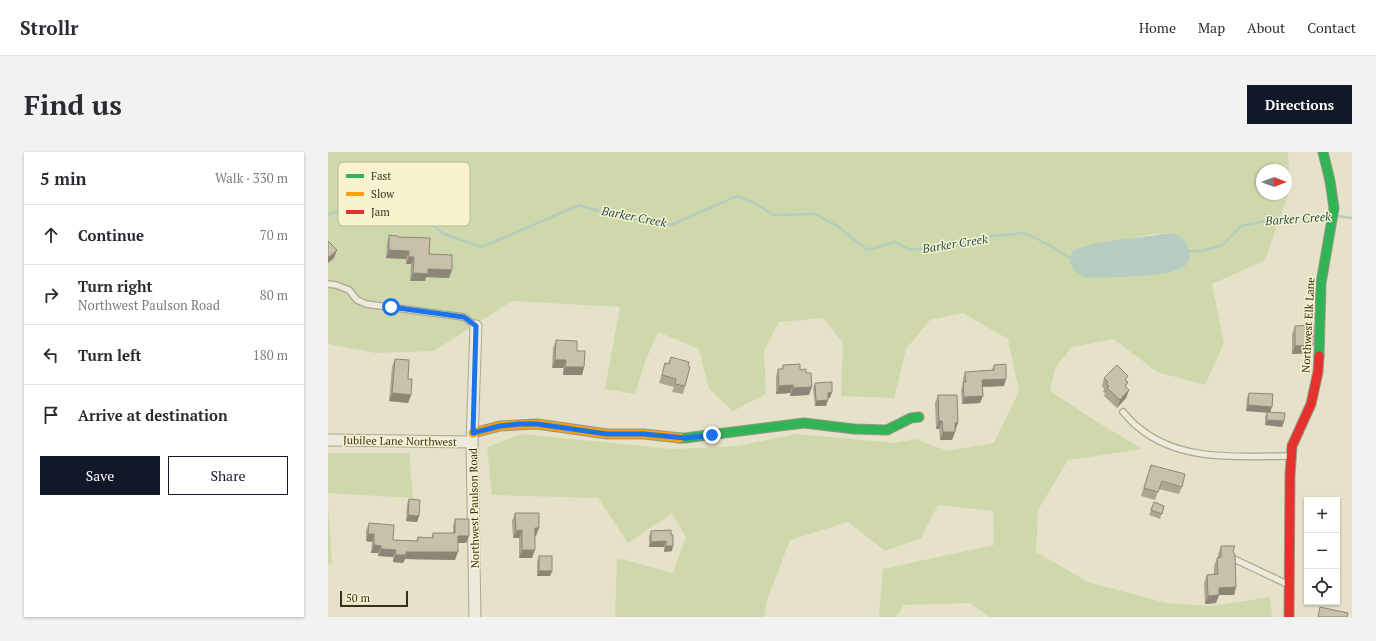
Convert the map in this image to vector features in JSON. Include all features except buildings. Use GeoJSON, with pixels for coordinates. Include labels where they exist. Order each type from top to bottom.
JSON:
{"type":"FeatureCollection","features":[{"type":"Feature","properties":{"kind":"street","name":"Northwest Elk Lane"},"geometry":{"type":"LineString","coordinates":[[1289,617],[1290,475],[1292,446],[1311,404],[1318,372],[1321,283],[1334,208],[1330,181],[1323,152]]}},
{"type":"Feature","properties":{"kind":"street","name":"Northwest Paulson Road"},"geometry":{"type":"LineString","coordinates":[[475,617],[472,438],[476,326]]}},
{"type":"Feature","properties":{"kind":"street"},"geometry":{"type":"LineString","coordinates":[[472,438],[500,426],[519,424],[537,424],[607,434],[644,434],[685,438],[804,423],[854,429],[887,430],[911,418],[919,417]]}},
{"type":"Feature","properties":{"kind":"street","name":"Jubilee Lane Northwest"},"geometry":{"type":"LineString","coordinates":[[328,440],[472,438]]}},
{"type":"Feature","properties":{"kind":"lane"},"geometry":{"type":"LineString","coordinates":[[328,284],[336,285],[349,290],[357,300],[366,304],[464,317],[476,326]]}},
{"type":"Feature","properties":{"kind":"lane"},"geometry":{"type":"LineString","coordinates":[[1123,412],[1138,427],[1158,440],[1180,449],[1218,457],[1291,456]]}},
{"type":"Feature","properties":{"kind":"lane"},"geometry":{"type":"LineString","coordinates":[[1234,559],[1289,585]]}},
{"type":"Feature","properties":{"kind":"green space"},"geometry":{"type":"Polygon","coordinates":[[[328,152],[1288,152],[1289,164],[1256,164],[1256,200],[1286,200],[1265,260],[1212,284],[1224,343],[1205,385],[1157,372],[1114,339],[1072,347],[1055,368],[1050,391],[1142,449],[1068,460],[1038,510],[1036,552],[1088,582],[1166,603],[1212,606],[1270,597],[1272,617],[989,617],[970,603],[904,605],[896,617],[879,617],[883,569],[994,545],[993,511],[938,505],[921,538],[885,551],[848,522],[790,540],[767,600],[764,617],[615,617],[617,558],[673,573],[686,537],[672,513],[628,543],[598,498],[492,495],[487,447],[522,434],[673,449],[737,446],[796,434],[895,443],[915,439],[948,451],[994,443],[1019,391],[1008,339],[963,313],[930,320],[906,349],[894,398],[841,396],[843,343],[823,318],[779,322],[764,351],[766,394],[733,411],[709,389],[699,349],[658,332],[645,362],[635,394],[605,389],[620,307],[512,301],[434,351],[376,353],[328,344],[328,152]],[[1170,233],[1152,234],[1073,250],[1085,278],[1154,275],[1179,270],[1186,265],[1190,257],[1185,241],[1170,233]]]}},
{"type":"Feature","properties":{"kind":"green space"},"geometry":{"type":"Polygon","coordinates":[[[328,453],[409,453],[413,498],[328,493],[328,453]]]}},
{"type":"Feature","properties":{"kind":"green space"},"geometry":{"type":"Polygon","coordinates":[[[328,505],[332,563],[328,565],[328,505]]]}},
{"type":"Feature","properties":{"kind":"shaded area"},"geometry":{"type":"Polygon","coordinates":[[[1171,233],[1177,235],[1185,241],[1189,251],[1190,257],[1188,262],[1179,270],[1154,275],[1085,278],[1074,270],[1071,264],[1071,255],[1073,250],[1097,243],[1171,233]]]}},
{"type":"Feature","properties":{"kind":"waterway","name":"Barker Creek"},"geometry":{"type":"LineString","coordinates":[[434,226],[444,234],[482,247],[579,205],[609,214],[671,225],[737,196],[755,203],[774,215],[815,214],[837,226],[867,250],[895,242],[911,250],[954,245],[993,236],[1025,233],[1051,246],[1070,258],[1074,258]]}},
{"type":"Feature","properties":{"kind":"waterway","name":"Barker Creek"},"geometry":{"type":"LineString","coordinates":[[328,215],[338,211]]}},
{"type":"Feature","properties":{"kind":"waterway","name":"Barker Creek"},"geometry":{"type":"LineString","coordinates":[[1337,216],[1352,218]]}},
{"type":"Feature","properties":{"kind":"waterway","name":"Barker Creek"},"geometry":{"type":"LineString","coordinates":[[1186,251],[1201,251],[1223,245],[1241,226],[1274,219],[1328,217]]}},
{"type":"Feature","properties":{"kind":"traffic: fast"},"geometry":{"type":"LineString","coordinates":[[1319,356],[1321,283],[1334,208],[1330,181],[1323,152]]}},
{"type":"Feature","properties":{"kind":"traffic: fast"},"geometry":{"type":"LineString","coordinates":[[680,438],[804,423],[854,429],[887,430],[911,418],[919,417]]}},
{"type":"Feature","properties":{"kind":"traffic: slow"},"geometry":{"type":"LineString","coordinates":[[473,433],[500,426],[537,424],[607,434],[644,434],[680,438]]}},
{"type":"Feature","properties":{"kind":"traffic: jam"},"geometry":{"type":"LineString","coordinates":[[1289,617],[1290,475],[1292,446],[1311,404],[1318,372],[1319,356]]}},
{"type":"Feature","properties":{"kind":"route"},"geometry":{"type":"LineString","coordinates":[[391,307],[417,312],[464,317],[476,326],[473,433],[500,426],[537,424],[607,434],[644,434],[685,438],[712,435]]}}]}
